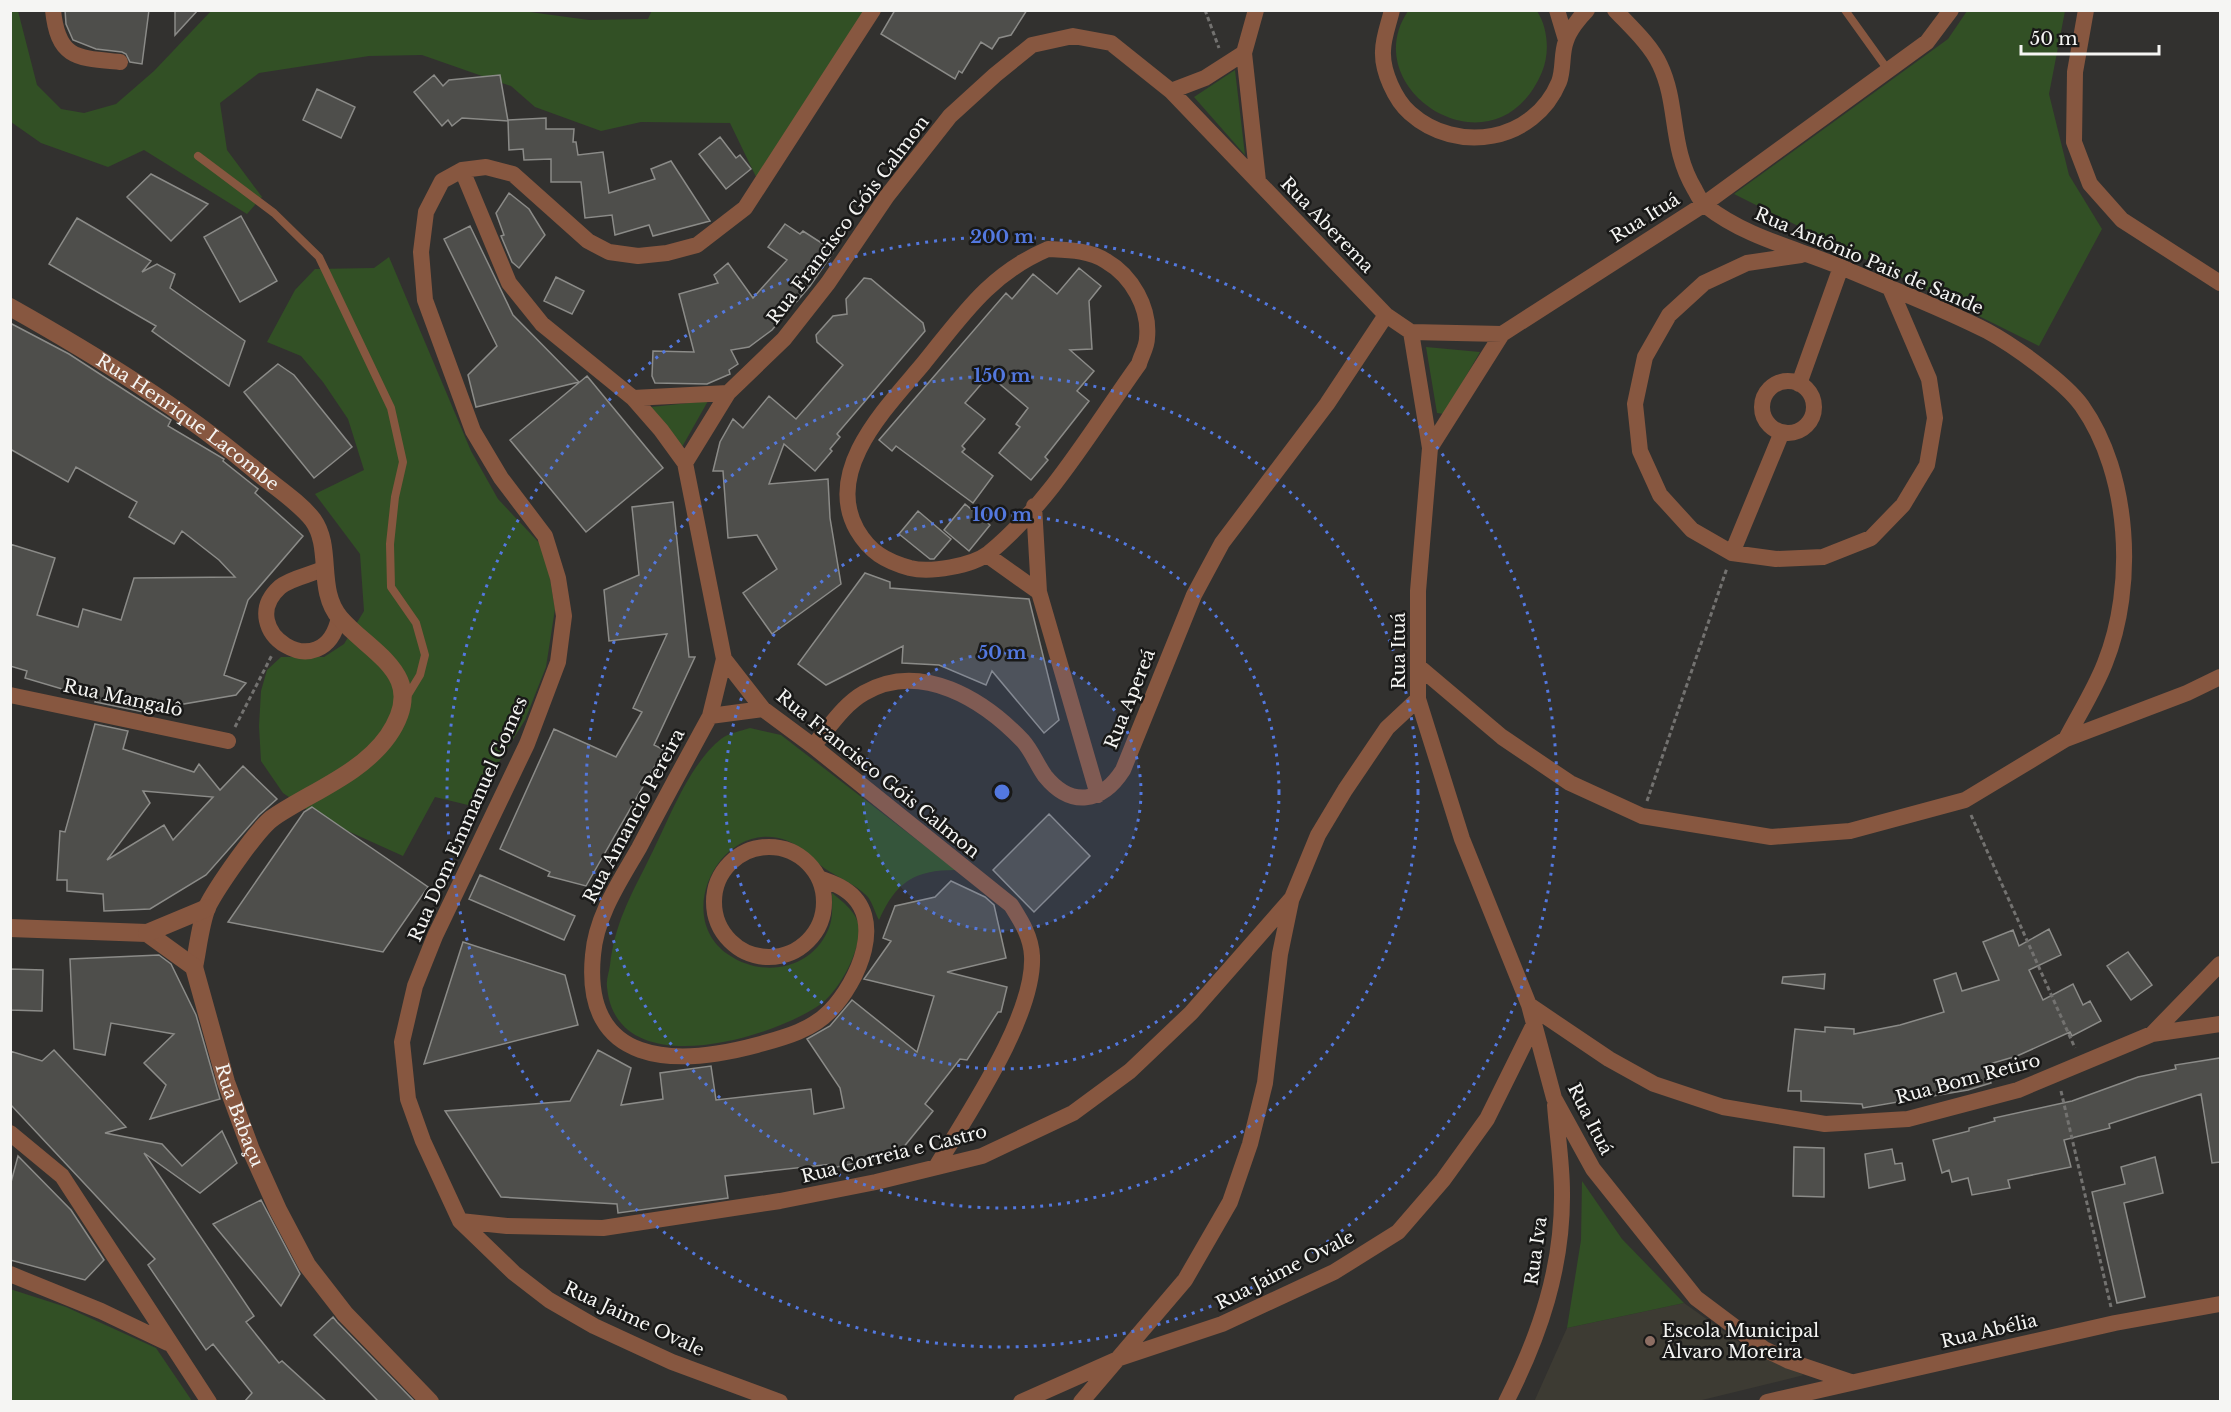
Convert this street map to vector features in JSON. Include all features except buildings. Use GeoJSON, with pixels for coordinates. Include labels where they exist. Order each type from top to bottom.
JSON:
{"type":"FeatureCollection","features":[{"type":"Feature","properties":{"kind":"street"},"geometry":{"type":"LineString","coordinates":[[53,10],[57,36],[67,51],[83,58],[120,62]]}},
{"type":"Feature","properties":{"kind":"street"},"geometry":{"type":"LineString","coordinates":[[685,463],[661,430],[633,398],[542,324],[509,283],[462,170],[486,167],[513,174],[588,241],[609,252],[638,256],[667,253],[697,245],[745,208],[873,10]]}},
{"type":"Feature","properties":{"kind":"street","name":"Rua Aberema"},"geometry":{"type":"LineString","coordinates":[[1256,10],[1244,53],[1258,181],[1386,315],[1411,332]]}},
{"type":"Feature","properties":{"kind":"street"},"geometry":{"type":"LineString","coordinates":[[1392,10],[1383,52],[1391,86],[1408,112],[1434,130],[1471,139],[1503,135],[1518,127],[1548,101],[1560,80],[1566,40],[1557,10]]}},
{"type":"Feature","properties":{"kind":"street"},"geometry":{"type":"LineString","coordinates":[[1566,40],[1587,10]]}},
{"type":"Feature","properties":{"kind":"street","name":"Rua Antônio Pais de Sande"},"geometry":{"type":"LineString","coordinates":[[1615,10],[1660,64],[1671,102],[1673,132],[1684,172],[1703,205],[1734,225],[1841,267],[1989,332],[2040,367],[2081,404],[2108,451],[2125,538],[2118,618],[2105,663],[2066,739]]}},
{"type":"Feature","properties":{"kind":"street"},"geometry":{"type":"LineString","coordinates":[[2086,10],[2075,72],[2074,142],[2090,184],[2122,220],[2220,283]]}},
{"type":"Feature","properties":{"kind":"street","name":"Rua Ituá"},"geometry":{"type":"LineString","coordinates":[[1851,1382],[1789,1361],[1764,1349],[1696,1298],[1593,1169],[1554,1098],[1529,1005],[1462,839],[1418,699],[1418,591],[1430,448],[1502,334],[1703,205],[1927,42],[1944,13]]}},
{"type":"Feature","properties":{"kind":"street","name":"Rua Francisco Góis Calmon"},"geometry":{"type":"LineString","coordinates":[[936,1167],[1005,1050],[1021,1008],[1032,956],[1026,929],[1011,905],[813,746],[763,709],[724,659],[685,463],[728,393],[792,330],[828,283],[887,196],[950,116],[994,75],[1032,45],[1073,36],[1111,43],[1171,91],[1258,181]]}},
{"type":"Feature","properties":{"kind":"street"},"geometry":{"type":"LineString","coordinates":[[1171,91],[1205,78],[1244,53]]}},
{"type":"Feature","properties":{"kind":"street","name":"Rua Dom Emmanuel Gomes"},"geometry":{"type":"LineString","coordinates":[[460,1221],[423,1141],[408,1099],[402,1042],[415,986],[435,936],[527,744],[558,662],[564,616],[558,578],[545,536],[501,478],[473,431],[425,300],[421,252],[426,212],[442,181],[462,170]]}},
{"type":"Feature","properties":{"kind":"street"},"geometry":{"type":"LineString","coordinates":[[1048,249],[1079,251],[1106,260],[1125,276],[1143,303],[1147,339],[1138,364],[1034,506],[987,555],[950,568],[923,571],[883,559],[868,548],[855,525],[848,506],[849,475],[858,452],[883,412],[985,289],[1020,261],[1048,249]]}},
{"type":"Feature","properties":{"kind":"street"},"geometry":{"type":"LineString","coordinates":[[1805,254],[1747,263],[1704,283],[1668,315],[1645,357],[1635,404],[1641,451],[1645,462],[1660,495],[1692,530],[1732,553],[1776,559],[1823,557],[1871,538],[1903,505],[1927,465],[1935,418],[1929,379],[1890,288]]}},
{"type":"Feature","properties":{"kind":"street"},"geometry":{"type":"LineString","coordinates":[[1798,384],[1841,267]]}},
{"type":"Feature","properties":{"kind":"street","name":"Rua Henrique Lacombe"},"geometry":{"type":"LineString","coordinates":[[11,305],[120,371],[231,450],[313,521],[324,546],[323,569],[327,589],[339,617],[389,662],[400,681],[401,706],[389,734],[368,759],[271,819],[248,845],[207,908],[194,967]]}},
{"type":"Feature","properties":{"kind":"street","name":"Rua Apereá"},"geometry":{"type":"LineString","coordinates":[[1098,795],[1114,784],[1123,770],[1194,595],[1222,543],[1327,404],[1386,315]]}},
{"type":"Feature","properties":{"kind":"street"},"geometry":{"type":"LineString","coordinates":[[1430,448],[1411,332],[1502,334]]}},
{"type":"Feature","properties":{"kind":"street"},"geometry":{"type":"LineString","coordinates":[[1786,381],[1798,384],[1811,394],[1814,412],[1802,429],[1794,433],[1782,432],[1769,426],[1764,418],[1763,400],[1769,389],[1786,381]]}},
{"type":"Feature","properties":{"kind":"street"},"geometry":{"type":"LineString","coordinates":[[633,398],[728,393]]}},
{"type":"Feature","properties":{"kind":"street"},"geometry":{"type":"LineString","coordinates":[[1732,553],[1782,432]]}},
{"type":"Feature","properties":{"kind":"street"},"geometry":{"type":"LineString","coordinates":[[813,746],[848,704],[865,692],[906,681],[935,683],[976,701],[1024,742],[1045,776],[1060,791],[1078,798],[1098,795],[1039,592],[1034,506]]}},
{"type":"Feature","properties":{"kind":"street"},"geometry":{"type":"LineString","coordinates":[[987,555],[1039,592]]}},
{"type":"Feature","properties":{"kind":"street"},"geometry":{"type":"LineString","coordinates":[[323,569],[284,585],[272,597],[267,619],[270,630],[279,643],[305,651],[318,650],[336,632],[339,617]]}},
{"type":"Feature","properties":{"kind":"street","name":"Rua Amancio Pereira"},"geometry":{"type":"LineString","coordinates":[[724,659],[710,716],[603,914],[593,954],[592,994],[603,1025],[625,1045],[656,1054],[688,1057],[729,1052],[794,1034],[829,1012],[856,974],[866,940],[867,920],[860,904],[845,889],[819,878],[808,862],[792,851],[764,846],[745,852],[725,867],[716,885],[714,911],[720,930],[738,949],[756,957],[775,958],[794,953],[813,937],[822,920],[825,901],[819,878]]}},
{"type":"Feature","properties":{"kind":"street"},"geometry":{"type":"LineString","coordinates":[[1418,666],[1502,737],[1570,783],[1642,816],[1771,837],[1850,831],[1965,800],[2066,739],[2187,693],[2220,677]]}},
{"type":"Feature","properties":{"kind":"street","name":"Rua Mangalô"},"geometry":{"type":"LineString","coordinates":[[10,695],[228,741]]}},
{"type":"Feature","properties":{"kind":"street","name":"Rua Correia e Castro"},"geometry":{"type":"LineString","coordinates":[[460,1221],[507,1226],[603,1228],[780,1201],[982,1156],[1073,1113],[1130,1071],[1191,1013],[1292,898],[1318,835],[1345,790],[1387,728],[1418,699]]}},
{"type":"Feature","properties":{"kind":"street"},"geometry":{"type":"LineString","coordinates":[[710,716],[763,709]]}},
{"type":"Feature","properties":{"kind":"street"},"geometry":{"type":"LineString","coordinates":[[1081,1401],[1185,1280],[1230,1202],[1250,1144],[1265,1083],[1280,954],[1292,898]]}},
{"type":"Feature","properties":{"kind":"street"},"geometry":{"type":"LineString","coordinates":[[10,928],[147,933],[207,908]]}},
{"type":"Feature","properties":{"kind":"street"},"geometry":{"type":"LineString","coordinates":[[147,933],[194,967]]}},
{"type":"Feature","properties":{"kind":"street"},"geometry":{"type":"LineString","coordinates":[[2152,1034],[2220,964]]}},
{"type":"Feature","properties":{"kind":"street","name":"Rua Babaçu"},"geometry":{"type":"LineString","coordinates":[[194,967],[226,1082],[251,1150],[278,1210],[307,1265],[345,1314],[430,1401]]}},
{"type":"Feature","properties":{"kind":"street","name":"Rua Bom Retiro"},"geometry":{"type":"LineString","coordinates":[[1529,1005],[1609,1059],[1654,1084],[1723,1107],[1825,1124],[1908,1119],[2018,1090],[2152,1034],[2220,1024]]}},
{"type":"Feature","properties":{"kind":"street","name":"Rua Jaime Ovale"},"geometry":{"type":"LineString","coordinates":[[1021,1401],[1120,1358],[1222,1324],[1334,1272],[1398,1232],[1443,1180],[1486,1119],[1534,1024]]}},
{"type":"Feature","properties":{"kind":"street","name":"Rua Iva"},"geometry":{"type":"LineString","coordinates":[[1506,1401],[1526,1363],[1544,1319],[1555,1272],[1562,1192],[1554,1098]]}},
{"type":"Feature","properties":{"kind":"street"},"geometry":{"type":"LineString","coordinates":[[10,1133],[62,1176],[113,1251],[169,1344],[209,1401]]}},
{"type":"Feature","properties":{"kind":"street","name":"Rua Jaime Ovale"},"geometry":{"type":"LineString","coordinates":[[460,1221],[514,1273],[549,1300],[672,1362],[780,1401]]}},
{"type":"Feature","properties":{"kind":"street"},"geometry":{"type":"LineString","coordinates":[[10,1274],[101,1311],[169,1344]]}},
{"type":"Feature","properties":{"kind":"street","name":"Rua Abélia"},"geometry":{"type":"LineString","coordinates":[[1767,1401],[2115,1323],[2220,1304]]}},
{"type":"Feature","properties":{"kind":"lane"},"geometry":{"type":"LineString","coordinates":[[1845,10],[1888,70]]}},
{"type":"Feature","properties":{"kind":"lane"},"geometry":{"type":"LineString","coordinates":[[198,156],[274,213],[320,257],[391,408],[403,462],[393,509],[391,587],[416,623],[425,655],[420,675],[401,706]]}},
{"type":"Feature","properties":{"kind":"path"},"geometry":{"type":"LineString","coordinates":[[1205,10],[1225,65]]}},
{"type":"Feature","properties":{"kind":"path"},"geometry":{"type":"LineString","coordinates":[[1642,816],[1732,553]]}},
{"type":"Feature","properties":{"kind":"path"},"geometry":{"type":"LineString","coordinates":[[228,741],[279,643]]}},
{"type":"Feature","properties":{"kind":"path"},"geometry":{"type":"LineString","coordinates":[[1965,800],[2081,1062]]}},
{"type":"Feature","properties":{"kind":"path"},"geometry":{"type":"LineString","coordinates":[[2057,1075],[2115,1323]]}},
{"type":"Feature","properties":{"kind":"shaded area","name":"Escola Municipal Álvaro Moreira"},"geometry":{"type":"Polygon","coordinates":[[[1684,1303],[1757,1355],[1804,1375],[1698,1401],[1534,1402],[1567,1328],[1684,1303]]]}},
{"type":"Feature","properties":{"kind":"green space"},"geometry":{"type":"Polygon","coordinates":[[[515,10],[589,20],[648,19],[652,10],[864,11],[758,181],[730,123],[641,122],[601,131],[535,107],[511,86],[422,55],[369,56],[259,73],[220,103],[227,150],[262,197],[247,214],[144,150],[108,167],[41,143],[11,122],[10,11],[18,11],[37,85],[61,109],[84,113],[116,104],[154,71],[211,11],[515,10]]]}},
{"type":"Feature","properties":{"kind":"green space"},"geometry":{"type":"Polygon","coordinates":[[[1408,11],[1537,11],[1546,33],[1545,65],[1521,104],[1494,120],[1465,122],[1438,112],[1415,94],[1400,70],[1396,41],[1408,11]]]}},
{"type":"Feature","properties":{"kind":"green space"},"geometry":{"type":"Polygon","coordinates":[[[1967,11],[2065,11],[2049,94],[2069,175],[2102,229],[2039,346],[1734,194],[1948,39],[1967,11]]]}},
{"type":"Feature","properties":{"kind":"green space"},"geometry":{"type":"Polygon","coordinates":[[[1235,70],[1245,155],[1194,97],[1235,70]]]}},
{"type":"Feature","properties":{"kind":"green space"},"geometry":{"type":"Polygon","coordinates":[[[389,257],[471,451],[498,499],[545,549],[555,609],[546,667],[525,720],[472,806],[435,797],[403,856],[319,818],[283,793],[261,761],[259,726],[261,691],[267,670],[281,657],[324,657],[344,644],[364,611],[360,554],[315,494],[364,470],[348,419],[323,382],[301,356],[267,342],[295,290],[315,269],[374,268],[389,257]]]}},
{"type":"Feature","properties":{"kind":"green space"},"geometry":{"type":"Polygon","coordinates":[[[1426,347],[1480,352],[1444,414],[1437,413],[1426,347]]]}},
{"type":"Feature","properties":{"kind":"green space"},"geometry":{"type":"Polygon","coordinates":[[[708,401],[682,447],[651,407],[708,401]]]}},
{"type":"Feature","properties":{"kind":"green space"},"geometry":{"type":"Polygon","coordinates":[[[750,728],[781,735],[956,870],[929,872],[908,881],[892,896],[879,920],[867,896],[852,884],[824,868],[794,844],[764,837],[743,842],[725,855],[712,874],[705,895],[704,917],[712,938],[729,955],[743,962],[757,967],[787,966],[813,952],[823,940],[831,921],[832,893],[849,908],[858,923],[858,938],[852,960],[840,982],[826,1000],[795,1019],[731,1041],[697,1046],[664,1045],[637,1036],[617,1017],[607,987],[615,937],[634,888],[698,764],[724,737],[750,728]]]}},
{"type":"Feature","properties":{"kind":"green space"},"geometry":{"type":"Polygon","coordinates":[[[1582,1181],[1622,1239],[1684,1303],[1567,1328],[1581,1240],[1582,1181]]]}},
{"type":"Feature","properties":{"kind":"green space"},"geometry":{"type":"Polygon","coordinates":[[[10,1289],[66,1307],[156,1348],[192,1401],[11,1401],[10,1289]]]}},
{"type":"Feature","properties":{"kind":"place","name":"Escola Municipal Álvaro Moreira"},"geometry":{"type":"Point","coordinates":[1650,1341]}}]}
